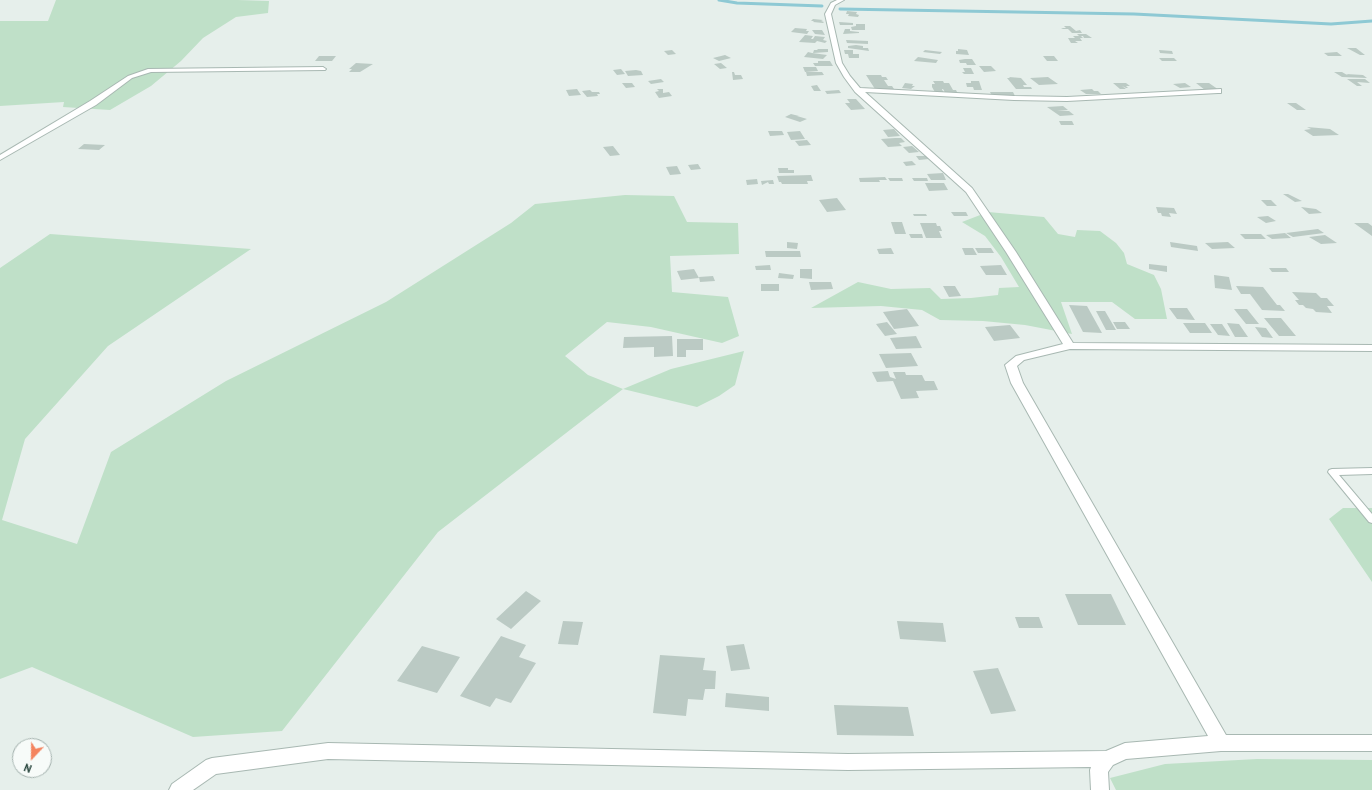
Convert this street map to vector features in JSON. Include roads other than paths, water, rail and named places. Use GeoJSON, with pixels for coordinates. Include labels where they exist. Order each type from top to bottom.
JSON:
{"type":"FeatureCollection","features":[{"type":"Feature","properties":{"kind":"street"},"geometry":{"type":"LineString","coordinates":[[841,0],[829,9],[828,14],[829,24],[839,63],[847,77],[858,90],[969,190],[1012,252],[1070,346]]}},
{"type":"Feature","properties":{"kind":"street"},"geometry":{"type":"LineString","coordinates":[[0,158],[93,103],[130,77],[150,70],[323,69]]}},
{"type":"Feature","properties":{"kind":"street"},"geometry":{"type":"LineString","coordinates":[[858,90],[1007,98],[1067,99],[1218,91]]}},
{"type":"Feature","properties":{"kind":"street"},"geometry":{"type":"LineString","coordinates":[[1221,743],[1017,383],[1011,365],[1020,358],[1070,346],[1372,348]]}},
{"type":"Feature","properties":{"kind":"street"},"geometry":{"type":"LineString","coordinates":[[178,790],[212,766],[328,751],[848,762],[1107,759],[1125,751],[1221,743],[1372,743]]}},
{"type":"Feature","properties":{"kind":"street"},"geometry":{"type":"LineString","coordinates":[[1100,790],[1099,770],[1107,759]]}},
{"type":"Feature","properties":{"kind":"lane"},"geometry":{"type":"LineString","coordinates":[[1372,471],[1332,472],[1372,520]]}},
{"type":"Feature","properties":{"kind":"waterway"},"geometry":{"type":"LineString","coordinates":[[719,0],[737,3],[822,6]]}},
{"type":"Feature","properties":{"kind":"waterway"},"geometry":{"type":"LineString","coordinates":[[840,9],[1134,14],[1331,24],[1372,21]]}}]}
